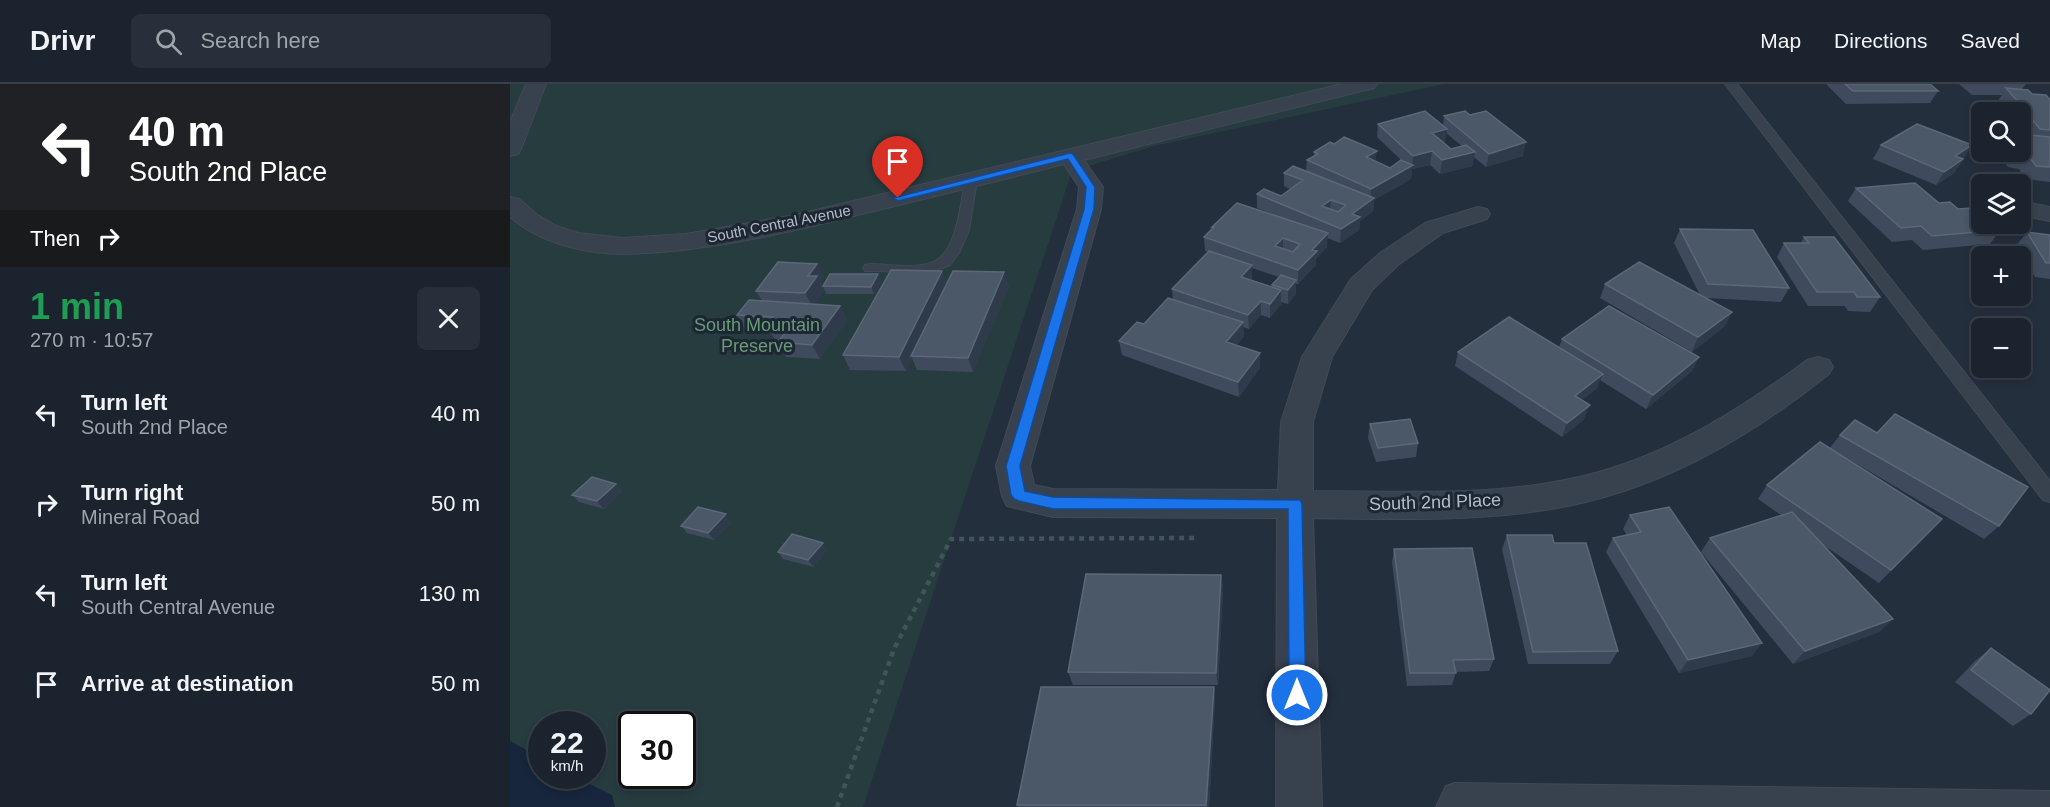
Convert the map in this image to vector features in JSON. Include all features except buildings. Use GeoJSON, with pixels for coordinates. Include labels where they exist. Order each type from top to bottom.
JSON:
{"type":"FeatureCollection","features":[{"type":"Feature","properties":{"kind":"street"},"geometry":{"type":"LineString","coordinates":[[510,149],[536,84]]}},
{"type":"Feature","properties":{"kind":"street","name":"South Central Avenue"},"geometry":{"type":"LineString","coordinates":[[510,204],[527,219],[547,231],[574,240],[622,246],[686,242],[795,223],[1367,84]]}},
{"type":"Feature","properties":{"kind":"street","name":"South 2nd Place"},"geometry":{"type":"LineString","coordinates":[[1070,156],[1090,187],[1089,209],[1013,466],[1019,495],[1053,503],[1429,505],[1484,503],[1562,494],[1626,477],[1675,458],[1777,401],[1818,367]]}},
{"type":"Feature","properties":{"kind":"street"},"geometry":{"type":"LineString","coordinates":[[2031,210],[2050,214]]}},
{"type":"Feature","properties":{"kind":"street"},"geometry":{"type":"LineString","coordinates":[[1299,807],[1295,504],[1298,422],[1317,357],[1361,285],[1389,259],[1434,228],[1478,214]]}},
{"type":"Feature","properties":{"kind":"lane"},"geometry":{"type":"LineString","coordinates":[[1731,84],[2050,495]]}},
{"type":"Feature","properties":{"kind":"lane"},"geometry":{"type":"LineString","coordinates":[[870,268],[935,267],[951,256],[964,227],[971,180]]}},
{"type":"Feature","properties":{"kind":"lane"},"geometry":{"type":"LineString","coordinates":[[1448,807],[1455,795],[2050,803]]}},
{"type":"Feature","properties":{"kind":"path"},"geometry":{"type":"LineString","coordinates":[[837,807],[894,649],[951,539],[1206,538]]}},
{"type":"Feature","properties":{"kind":"green space","name":"South Mountain Preserve"},"geometry":{"type":"Polygon","coordinates":[[[510,84],[1444,84],[1154,146],[1072,171],[863,807],[510,807],[510,84]]]}},
{"type":"Feature","properties":{"kind":"water"},"geometry":{"type":"Polygon","coordinates":[[[510,741],[528,751],[528,789],[600,789],[612,795],[615,807],[510,807],[510,741]]]}},
{"type":"Feature","properties":{"kind":"route"},"geometry":{"type":"LineString","coordinates":[[898,198],[1070,156],[1090,187],[1089,209],[1013,466],[1019,495],[1053,503],[1295,504],[1297,695]]}}]}
